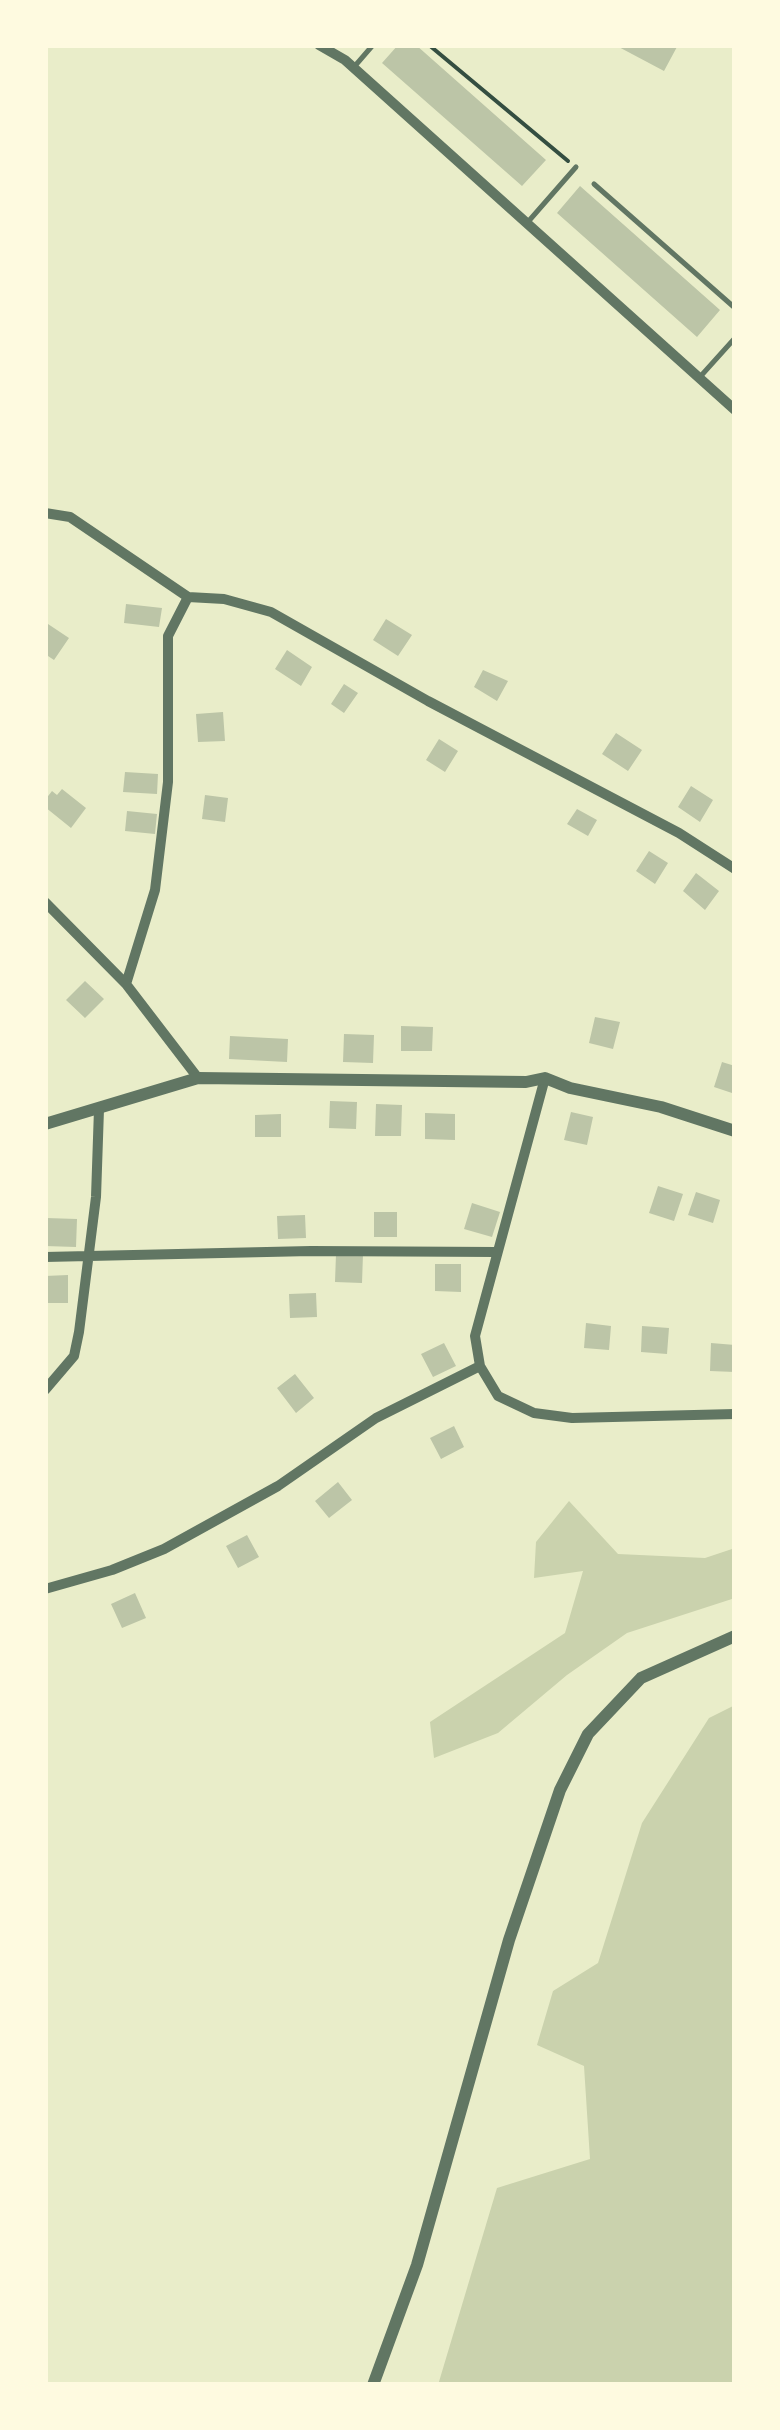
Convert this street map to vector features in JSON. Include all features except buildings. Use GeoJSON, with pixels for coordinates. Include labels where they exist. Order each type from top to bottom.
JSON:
{"type":"FeatureCollection","features":[{"type":"Feature","properties":{"kind":"street"},"geometry":{"type":"LineString","coordinates":[[319,45],[354,67],[735,410]]}},
{"type":"Feature","properties":{"kind":"street"},"geometry":{"type":"LineString","coordinates":[[45,513],[70,518],[188,597],[224,599],[271,612],[428,701],[679,833],[735,869]]}},
{"type":"Feature","properties":{"kind":"street"},"geometry":{"type":"LineString","coordinates":[[126,984],[155,890],[168,782],[168,636],[188,597]]}},
{"type":"Feature","properties":{"kind":"street"},"geometry":{"type":"LineString","coordinates":[[45,902],[126,984],[198,1078]]}},
{"type":"Feature","properties":{"kind":"street"},"geometry":{"type":"LineString","coordinates":[[45,1124],[198,1078],[506,1082],[545,1078],[570,1088],[661,1106],[735,1131]]}},
{"type":"Feature","properties":{"kind":"street"},"geometry":{"type":"LineString","coordinates":[[545,1078],[475,1336],[480,1366],[498,1396],[534,1413],[572,1418],[735,1414]]}},
{"type":"Feature","properties":{"kind":"street"},"geometry":{"type":"LineString","coordinates":[[45,1390],[74,1356],[96,1196],[99,1109]]}},
{"type":"Feature","properties":{"kind":"street"},"geometry":{"type":"LineString","coordinates":[[45,1257],[311,1251],[496,1252]]}},
{"type":"Feature","properties":{"kind":"street"},"geometry":{"type":"LineString","coordinates":[[45,1589],[112,1570],[164,1549],[278,1486],[376,1418],[480,1366]]}},
{"type":"Feature","properties":{"kind":"street"},"geometry":{"type":"LineString","coordinates":[[373,2385],[417,2266],[509,1940],[560,1790],[588,1734],[641,1678],[735,1636]]}},
{"type":"Feature","properties":{"kind":"lane"},"geometry":{"type":"LineString","coordinates":[[354,67],[373,45]]}},
{"type":"Feature","properties":{"kind":"lane"},"geometry":{"type":"LineString","coordinates":[[527,223],[576,168]]}},
{"type":"Feature","properties":{"kind":"lane"},"geometry":{"type":"LineString","coordinates":[[594,184],[735,308]]}},
{"type":"Feature","properties":{"kind":"lane"},"geometry":{"type":"LineString","coordinates":[[699,378],[735,338]]}},
{"type":"Feature","properties":{"kind":"path"},"geometry":{"type":"LineString","coordinates":[[430,45],[576,168]]}},
{"type":"Feature","properties":{"kind":"green space"},"geometry":{"type":"Polygon","coordinates":[[[569,1501],[618,1554],[705,1558],[735,1548],[735,1598],[627,1633],[567,1675],[498,1733],[434,1758],[430,1722],[565,1633],[583,1571],[534,1578],[536,1542],[569,1501]]]}},
{"type":"Feature","properties":{"kind":"green space"},"geometry":{"type":"Polygon","coordinates":[[[735,1705],[735,2385],[438,2385],[497,2188],[590,2159],[584,2066],[537,2045],[553,1991],[598,1963],[642,1823],[709,1718],[735,1705]]]}}]}
